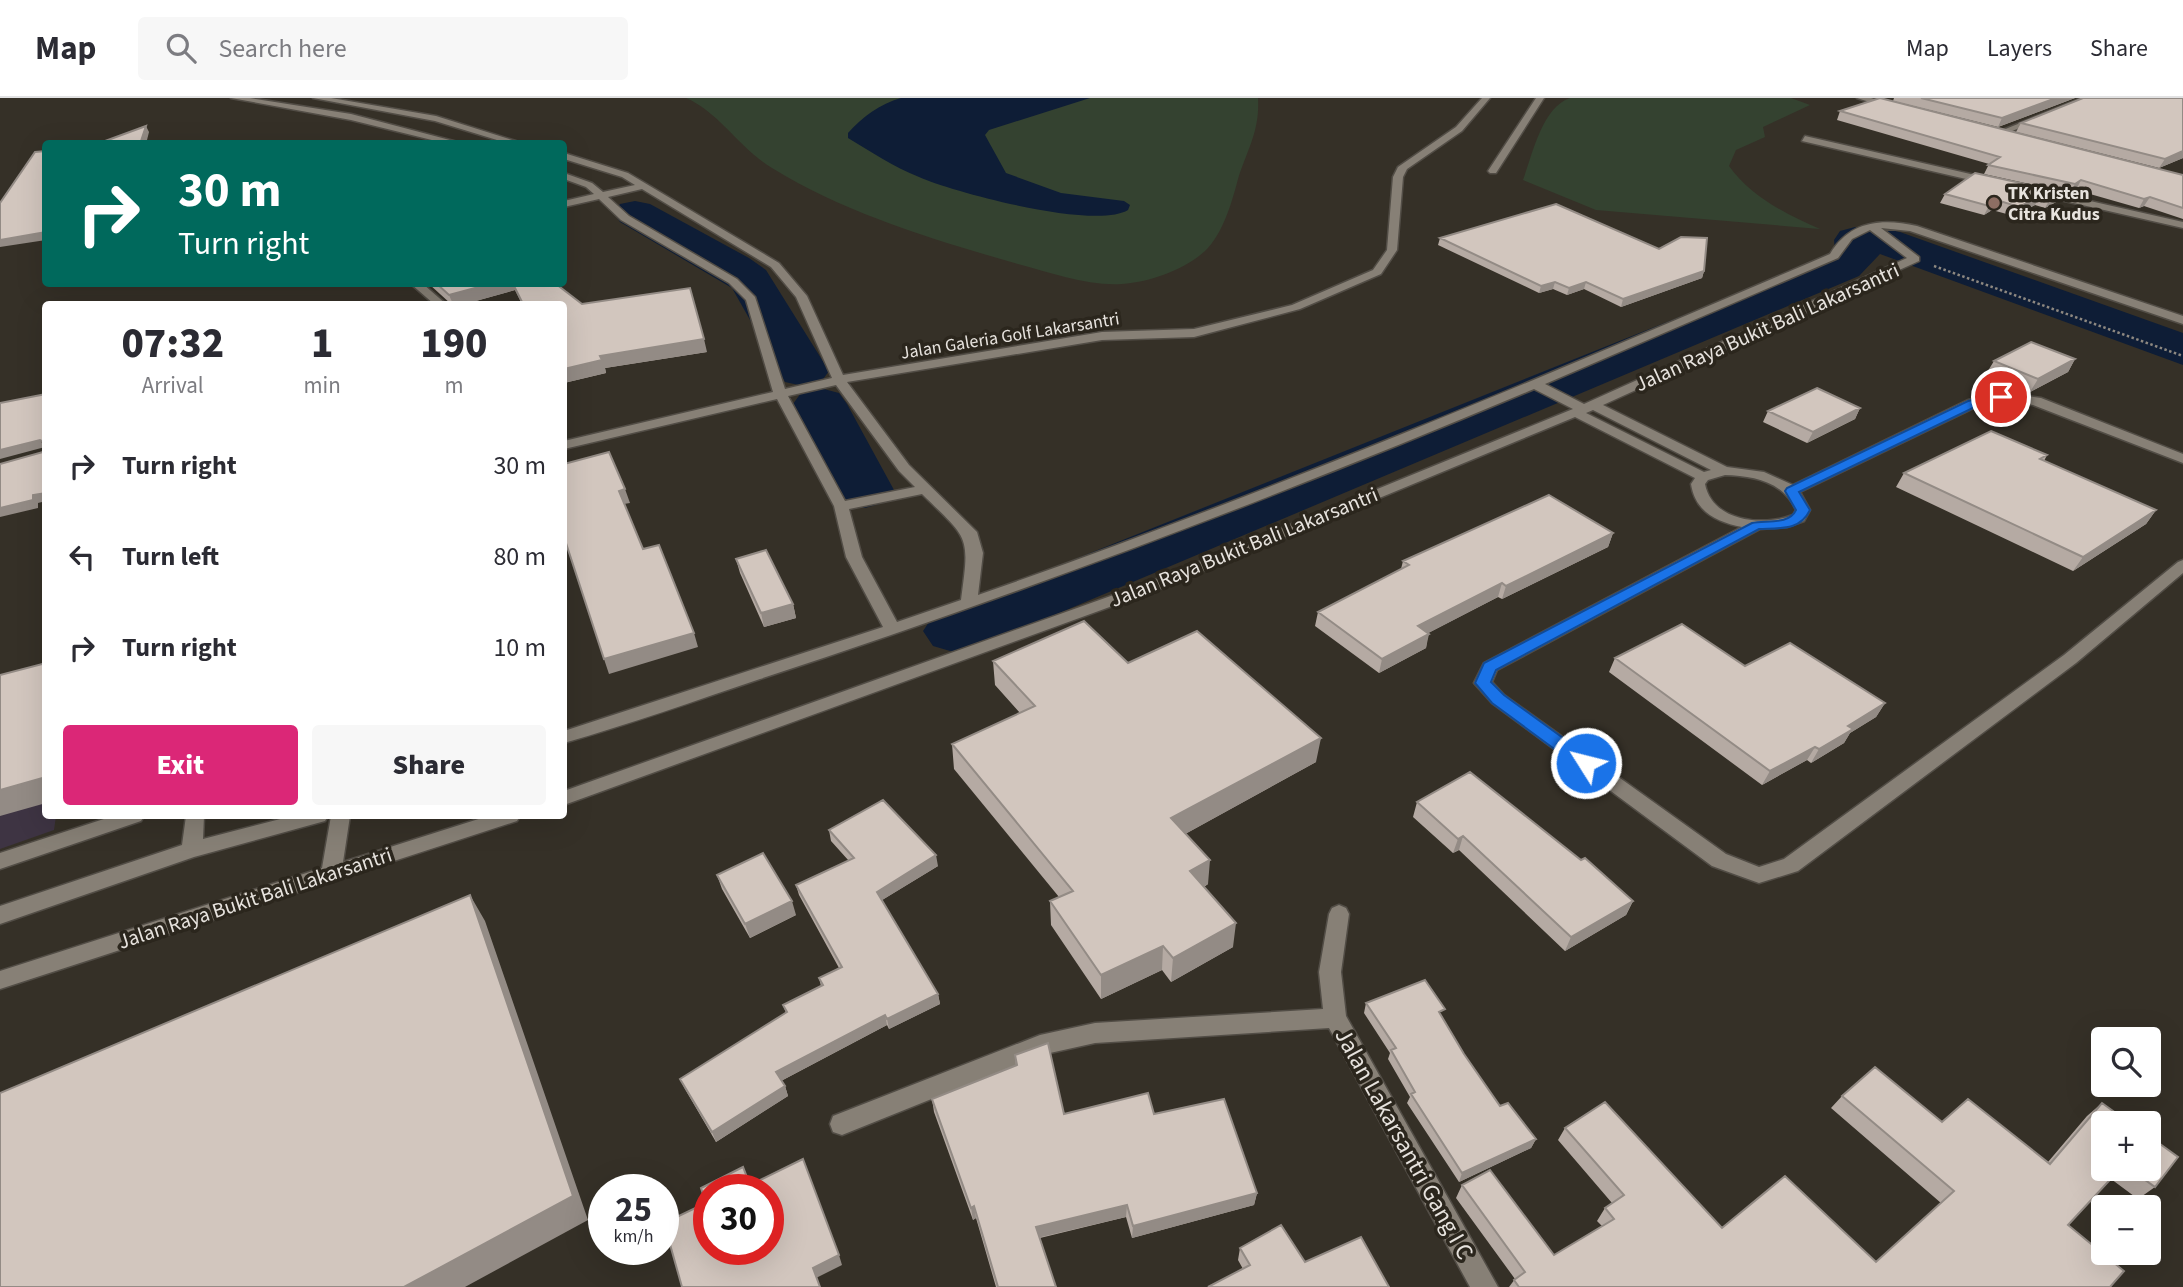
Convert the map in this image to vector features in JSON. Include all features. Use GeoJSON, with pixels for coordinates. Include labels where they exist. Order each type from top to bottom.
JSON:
{"type":"FeatureCollection","features":[{"type":"Feature","properties":{"kind":"street"},"geometry":{"type":"LineString","coordinates":[[235,98],[363,119],[445,140]]}},
{"type":"Feature","properties":{"kind":"street"},"geometry":{"type":"LineString","coordinates":[[317,98],[436,119],[507,140]]}},
{"type":"Feature","properties":{"kind":"street","name":"Jalan Galeria Golf Lakarsantri"},"geometry":{"type":"LineString","coordinates":[[567,444],[839,380],[1102,336],[1194,332],[1233,325],[1340,290],[1377,272],[1392,250],[1398,177],[1403,167],[1459,129],[1486,98]]}},
{"type":"Feature","properties":{"kind":"street"},"geometry":{"type":"LineString","coordinates":[[1493,171],[1540,98]]}},
{"type":"Feature","properties":{"kind":"street"},"geometry":{"type":"LineString","coordinates":[[1861,98],[1906,110]]}},
{"type":"Feature","properties":{"kind":"street"},"geometry":{"type":"LineString","coordinates":[[1997,134],[2088,98]]}},
{"type":"Feature","properties":{"kind":"street"},"geometry":{"type":"LineString","coordinates":[[1984,131],[2010,137]]}},
{"type":"Feature","properties":{"kind":"street"},"geometry":{"type":"LineString","coordinates":[[1805,139],[2000,184]]}},
{"type":"Feature","properties":{"kind":"street"},"geometry":{"type":"LineString","coordinates":[[567,157],[625,175],[775,265],[790,279],[801,296],[839,380],[904,468],[969,532],[975,553],[969,603]]}},
{"type":"Feature","properties":{"kind":"street"},"geometry":{"type":"LineString","coordinates":[[567,177],[589,185],[625,219],[733,281],[751,299],[780,394],[841,506],[853,557],[893,630]]}},
{"type":"Feature","properties":{"kind":"street"},"geometry":{"type":"LineString","coordinates":[[567,203],[644,186]]}},
{"type":"Feature","properties":{"kind":"street"},"geometry":{"type":"LineString","coordinates":[[2026,190],[2183,225]]}},
{"type":"Feature","properties":{"kind":"street"},"geometry":{"type":"LineString","coordinates":[[1875,228],[1900,225],[1913,228],[2183,320]]}},
{"type":"Feature","properties":{"kind":"street","name":"Jalan Raya Bukit Bali Lakarsantri"},"geometry":{"type":"LineString","coordinates":[[567,736],[893,630],[1101,556],[1540,387],[1834,256],[1840,244],[1858,230],[1875,228],[1915,259]]}},
{"type":"Feature","properties":{"kind":"street","name":"Jalan Raya Bukit Bali Lakarsantri"},"geometry":{"type":"LineString","coordinates":[[567,797],[1156,585],[1580,407],[1915,259]]}},
{"type":"Feature","properties":{"kind":"street"},"geometry":{"type":"LineString","coordinates":[[420,287],[436,301]]}},
{"type":"Feature","properties":{"kind":"street"},"geometry":{"type":"LineString","coordinates":[[1540,387],[1724,471],[1762,475],[1792,491],[1803,510],[1799,518],[1774,526],[1756,526],[1740,522],[1711,509],[1698,491],[1703,477]]}},
{"type":"Feature","properties":{"kind":"street"},"geometry":{"type":"LineString","coordinates":[[1792,491],[1973,403],[2001,397],[2036,401],[2183,459]]}},
{"type":"Feature","properties":{"kind":"street"},"geometry":{"type":"LineString","coordinates":[[1580,407],[1703,477],[1724,471]]}},
{"type":"Feature","properties":{"kind":"street"},"geometry":{"type":"LineString","coordinates":[[841,506],[926,489]]}},
{"type":"Feature","properties":{"kind":"street"},"geometry":{"type":"LineString","coordinates":[[1756,526],[1490,667],[1483,683],[1498,699],[1719,860],[1759,875],[1791,865],[2070,659],[2183,565]]}},
{"type":"Feature","properties":{"kind":"street"},"geometry":{"type":"LineString","coordinates":[[0,861],[125,819]]}},
{"type":"Feature","properties":{"kind":"street"},"geometry":{"type":"LineString","coordinates":[[192,850],[195,819]]}},
{"type":"Feature","properties":{"kind":"street"},"geometry":{"type":"LineString","coordinates":[[0,915],[192,850],[307,819]]}},
{"type":"Feature","properties":{"kind":"street"},"geometry":{"type":"LineString","coordinates":[[331,873],[340,819]]}},
{"type":"Feature","properties":{"kind":"street","name":"Jalan Raya Bukit Bali Lakarsantri"},"geometry":{"type":"LineString","coordinates":[[0,980],[501,819]]}},
{"type":"Feature","properties":{"kind":"street","name":"Jalan Lakarsantri Gang I C"},"geometry":{"type":"LineString","coordinates":[[1339,914],[1329,972],[1335,1018],[1485,1287]]}},
{"type":"Feature","properties":{"kind":"street"},"geometry":{"type":"LineString","coordinates":[[842,1124],[1040,1045],[1095,1033],[1335,1018]]}},
{"type":"Feature","properties":{"kind":"path"},"geometry":{"type":"LineString","coordinates":[[1915,259],[2183,356]]}},
{"type":"Feature","properties":{"kind":"shaded area"},"geometry":{"type":"Polygon","coordinates":[[[42,679],[42,819],[56,819],[54,830],[0,849],[0,690],[42,679]]]}},
{"type":"Feature","properties":{"kind":"green space"},"geometry":{"type":"Polygon","coordinates":[[[686,98],[1258,98],[1258,110],[1255,130],[1230,207],[1211,244],[1197,258],[1166,274],[1133,283],[1109,284],[1070,278],[955,245],[830,199],[760,160],[709,112],[686,98]]]}},
{"type":"Feature","properties":{"kind":"green space"},"geometry":{"type":"Polygon","coordinates":[[[1570,98],[1791,98],[1810,105],[1763,127],[1765,137],[1736,150],[1729,166],[1758,196],[1820,229],[1596,210],[1523,180],[1545,122],[1560,103],[1570,98]]]}},
{"type":"Feature","properties":{"kind":"water"},"geometry":{"type":"Polygon","coordinates":[[[901,98],[1090,98],[989,130],[985,135],[1006,173],[1061,193],[1124,201],[1130,205],[1128,210],[1111,215],[1087,216],[993,200],[919,177],[848,138],[848,133],[865,116],[901,98]]]}},
{"type":"Feature","properties":{"kind":"building"},"geometry":{"type":"Polygon","coordinates":[[[1880,98],[2183,175],[2183,208],[2081,180],[2075,184],[1988,165],[2000,157],[1840,111],[1880,98]]]}},
{"type":"Feature","properties":{"kind":"building"},"geometry":{"type":"Polygon","coordinates":[[[1921,98],[2056,98],[2002,118],[1921,98]]]}},
{"type":"Feature","properties":{"kind":"building"},"geometry":{"type":"Polygon","coordinates":[[[2083,98],[2183,98],[2183,151],[2165,159],[2021,123],[2083,98]]]}},
{"type":"Feature","properties":{"kind":"building"},"geometry":{"type":"Polygon","coordinates":[[[146,126],[141,140],[108,140],[146,126]]]}},
{"type":"Feature","properties":{"kind":"building"},"geometry":{"type":"Polygon","coordinates":[[[42,151],[42,233],[0,240],[0,203],[35,152],[42,151]]]}},
{"type":"Feature","properties":{"kind":"building"},"geometry":{"type":"Polygon","coordinates":[[[1975,173],[2061,192],[2050,199],[2040,196],[2019,207],[1997,200],[1989,206],[1945,194],[1975,173]]]}},
{"type":"Feature","properties":{"kind":"building"},"geometry":{"type":"Polygon","coordinates":[[[1556,204],[1659,249],[1681,237],[1707,238],[1704,271],[1623,299],[1586,282],[1569,288],[1555,282],[1541,286],[1440,238],[1556,204]]]}},
{"type":"Feature","properties":{"kind":"building"},"geometry":{"type":"Polygon","coordinates":[[[440,287],[479,287],[449,295],[440,287]]]}},
{"type":"Feature","properties":{"kind":"building"},"geometry":{"type":"Polygon","coordinates":[[[514,287],[560,287],[582,304],[690,288],[704,339],[600,356],[602,360],[567,368],[567,301],[522,301],[514,287]]]}},
{"type":"Feature","properties":{"kind":"building"},"geometry":{"type":"Polygon","coordinates":[[[2031,342],[2075,359],[2038,379],[1994,361],[2031,342]]]}},
{"type":"Feature","properties":{"kind":"building"},"geometry":{"type":"Polygon","coordinates":[[[1817,388],[1860,408],[1813,432],[1768,411],[1817,388]]]}},
{"type":"Feature","properties":{"kind":"building"},"geometry":{"type":"Polygon","coordinates":[[[42,395],[42,441],[0,450],[0,403],[42,395]]]}},
{"type":"Feature","properties":{"kind":"building"},"geometry":{"type":"Polygon","coordinates":[[[1991,431],[2047,455],[2040,459],[2156,510],[2083,557],[1904,473],[1991,431]]]}},
{"type":"Feature","properties":{"kind":"building"},"geometry":{"type":"Polygon","coordinates":[[[42,452],[42,494],[33,495],[33,500],[0,508],[0,464],[42,452]]]}},
{"type":"Feature","properties":{"kind":"building"},"geometry":{"type":"Polygon","coordinates":[[[609,452],[625,489],[619,491],[643,549],[659,545],[694,633],[604,659],[567,546],[567,463],[609,452]]]}},
{"type":"Feature","properties":{"kind":"building"},"geometry":{"type":"Polygon","coordinates":[[[1549,495],[1613,533],[1506,586],[1502,583],[1418,626],[1429,634],[1382,659],[1318,612],[1409,565],[1403,561],[1549,495]]]}},
{"type":"Feature","properties":{"kind":"building"},"geometry":{"type":"Polygon","coordinates":[[[766,550],[793,604],[761,613],[736,559],[766,550]]]}},
{"type":"Feature","properties":{"kind":"building"},"geometry":{"type":"Polygon","coordinates":[[[1084,621],[1128,663],[1197,631],[1321,738],[1171,818],[1210,860],[1190,871],[1236,923],[1173,958],[1163,946],[1101,975],[1050,901],[1073,891],[952,744],[1035,706],[993,661],[1084,621]]]}},
{"type":"Feature","properties":{"kind":"building"},"geometry":{"type":"Polygon","coordinates":[[[1682,624],[1745,666],[1790,643],[1885,703],[1848,726],[1853,729],[1819,749],[1815,747],[1770,771],[1615,658],[1682,624]]]}},
{"type":"Feature","properties":{"kind":"building"},"geometry":{"type":"Polygon","coordinates":[[[42,664],[42,778],[0,790],[0,675],[42,664]]]}},
{"type":"Feature","properties":{"kind":"building"},"geometry":{"type":"Polygon","coordinates":[[[1470,772],[1581,860],[1585,858],[1633,901],[1571,937],[1463,836],[1458,839],[1417,802],[1470,772]]]}},
{"type":"Feature","properties":{"kind":"building"},"geometry":{"type":"Polygon","coordinates":[[[883,800],[936,855],[877,892],[938,994],[887,1019],[885,1015],[776,1072],[785,1086],[712,1132],[680,1079],[787,1012],[783,1005],[823,985],[819,978],[842,967],[796,885],[854,858],[829,830],[883,800]]]}},
{"type":"Feature","properties":{"kind":"building"},"geometry":{"type":"Polygon","coordinates":[[[763,853],[792,901],[745,924],[717,875],[763,853]]]}},
{"type":"Feature","properties":{"kind":"building"},"geometry":{"type":"Polygon","coordinates":[[[470,895],[573,1196],[404,1287],[0,1287],[0,1093],[470,895]]]}},
{"type":"Feature","properties":{"kind":"building"},"geometry":{"type":"Polygon","coordinates":[[[1425,980],[1445,1009],[1439,1012],[1464,1054],[1500,1106],[1508,1103],[1536,1139],[1462,1173],[1411,1094],[1415,1092],[1391,1050],[1396,1048],[1366,1003],[1425,980]]]}},
{"type":"Feature","properties":{"kind":"building"},"geometry":{"type":"Polygon","coordinates":[[[1048,1043],[1064,1114],[1148,1093],[1154,1114],[1224,1099],[1257,1193],[1133,1226],[1127,1205],[1036,1227],[1056,1287],[998,1287],[974,1206],[971,1208],[932,1099],[1017,1065],[1015,1055],[1048,1043]]]}},
{"type":"Feature","properties":{"kind":"building"},"geometry":{"type":"Polygon","coordinates":[[[1875,1067],[1942,1122],[1968,1099],[2050,1164],[2091,1116],[2091,1181],[2109,1181],[2096,1195],[2091,1195],[2091,1200],[2068,1225],[2091,1244],[2091,1265],[2117,1265],[2124,1271],[2110,1287],[1519,1287],[1514,1280],[1525,1272],[1462,1185],[1490,1170],[1554,1255],[1614,1219],[1605,1208],[1624,1195],[1565,1128],[1605,1102],[1722,1228],[1785,1176],[1876,1262],[1954,1191],[1842,1096],[1875,1067]]]}},
{"type":"Feature","properties":{"kind":"building"},"geometry":{"type":"Polygon","coordinates":[[[2102,1103],[2113,1111],[2095,1111],[2102,1103]]]}},
{"type":"Feature","properties":{"kind":"building"},"geometry":{"type":"Polygon","coordinates":[[[2161,1145],[2178,1157],[2161,1179],[2161,1145]]]}},
{"type":"Feature","properties":{"kind":"building"},"geometry":{"type":"Polygon","coordinates":[[[803,1159],[839,1255],[813,1268],[820,1287],[682,1287],[676,1265],[679,1265],[679,1216],[693,1209],[693,1265],[784,1265],[784,1174],[772,1174],[803,1159]]]}},
{"type":"Feature","properties":{"kind":"building"},"geometry":{"type":"Polygon","coordinates":[[[743,1167],[746,1174],[729,1174],[743,1167]]]}},
{"type":"Feature","properties":{"kind":"building"},"geometry":{"type":"Polygon","coordinates":[[[2147,1181],[2160,1181],[2155,1187],[2147,1181]]]}},
{"type":"Feature","properties":{"kind":"building"},"geometry":{"type":"Polygon","coordinates":[[[1281,1225],[1305,1262],[1361,1237],[1389,1287],[1208,1287],[1250,1265],[1240,1248],[1281,1225]]]}},
{"type":"Feature","properties":{"kind":"waterway"},"geometry":{"type":"LineString","coordinates":[[635,213],[733,267],[750,280],[803,371]]}},
{"type":"Feature","properties":{"kind":"waterway"},"geometry":{"type":"LineString","coordinates":[[957,631],[1843,267],[1858,254],[1855,240]]}},
{"type":"Feature","properties":{"kind":"waterway"},"geometry":{"type":"LineString","coordinates":[[1885,241],[2183,350]]}},
{"type":"Feature","properties":{"kind":"waterway"},"geometry":{"type":"LineString","coordinates":[[820,404],[865,490]]}},
{"type":"Feature","properties":{"kind":"place","name":"TK Kristen Citra Kudus"},"geometry":{"type":"Point","coordinates":[1994,203]}},
{"type":"Feature","properties":{"kind":"route"},"geometry":{"type":"LineString","coordinates":[[1586,763],[1498,699],[1483,683],[1490,667],[1756,526],[1774,526],[1799,518],[1803,510],[1800,500],[1792,491],[1973,403],[2001,397]]}}]}
